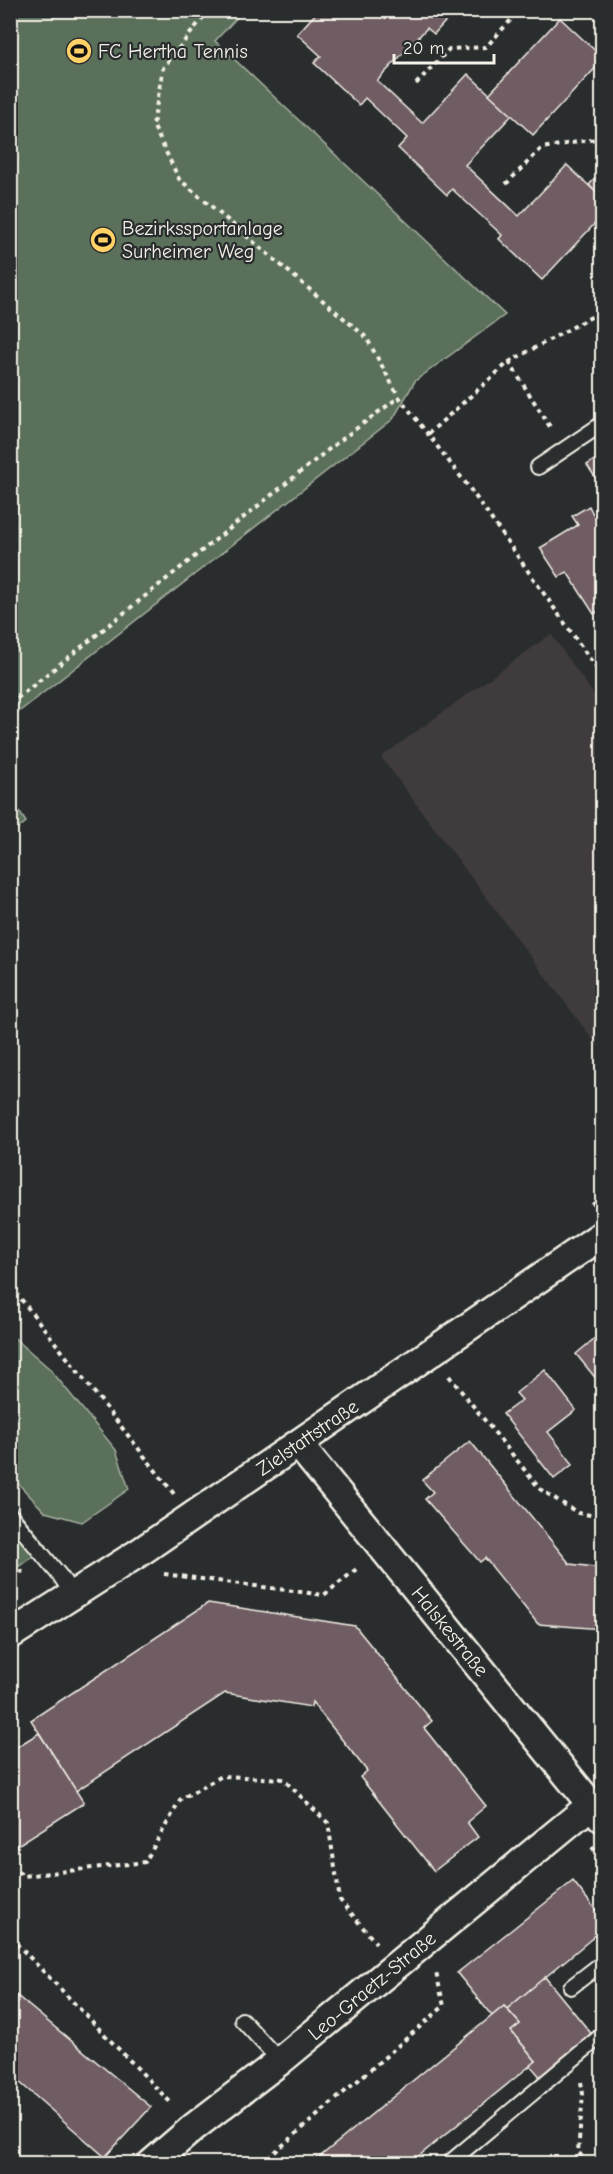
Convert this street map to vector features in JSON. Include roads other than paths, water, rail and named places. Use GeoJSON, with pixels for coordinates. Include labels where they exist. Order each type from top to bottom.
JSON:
{"type":"FeatureCollection","features":[{"type":"Feature","properties":{"kind":"street","name":"Zielstattstraße"},"geometry":{"type":"LineString","coordinates":[[10,1635],[140,1552],[299,1445],[603,1235]]}},
{"type":"Feature","properties":{"kind":"street","name":"Halskestraße"},"geometry":{"type":"LineString","coordinates":[[299,1445],[597,1811]]}},
{"type":"Feature","properties":{"kind":"street","name":"Leo-Graetz-Straße"},"geometry":{"type":"LineString","coordinates":[[151,2163],[396,1966],[597,1811]]}},
{"type":"Feature","properties":{"kind":"lane"},"geometry":{"type":"LineString","coordinates":[[538,467],[603,424]]}},
{"type":"Feature","properties":{"kind":"lane"},"geometry":{"type":"LineString","coordinates":[[10,1515],[61,1577],[73,1596]]}},
{"type":"Feature","properties":{"kind":"lane"},"geometry":{"type":"LineString","coordinates":[[571,1987],[603,1963]]}},
{"type":"Feature","properties":{"kind":"lane"},"geometry":{"type":"LineString","coordinates":[[242,2020],[280,2061]]}},
{"type":"Feature","properties":{"kind":"lane"},"geometry":{"type":"LineString","coordinates":[[448,2163],[603,2036]]}},
{"type":"Feature","properties":{"kind":"place","name":"FC Hertha Tennis"},"geometry":{"type":"Point","coordinates":[79,51]}},
{"type":"Feature","properties":{"kind":"place","name":"Bezirkssportanlage Surheimer Weg"},"geometry":{"type":"Point","coordinates":[103,240]}}]}
